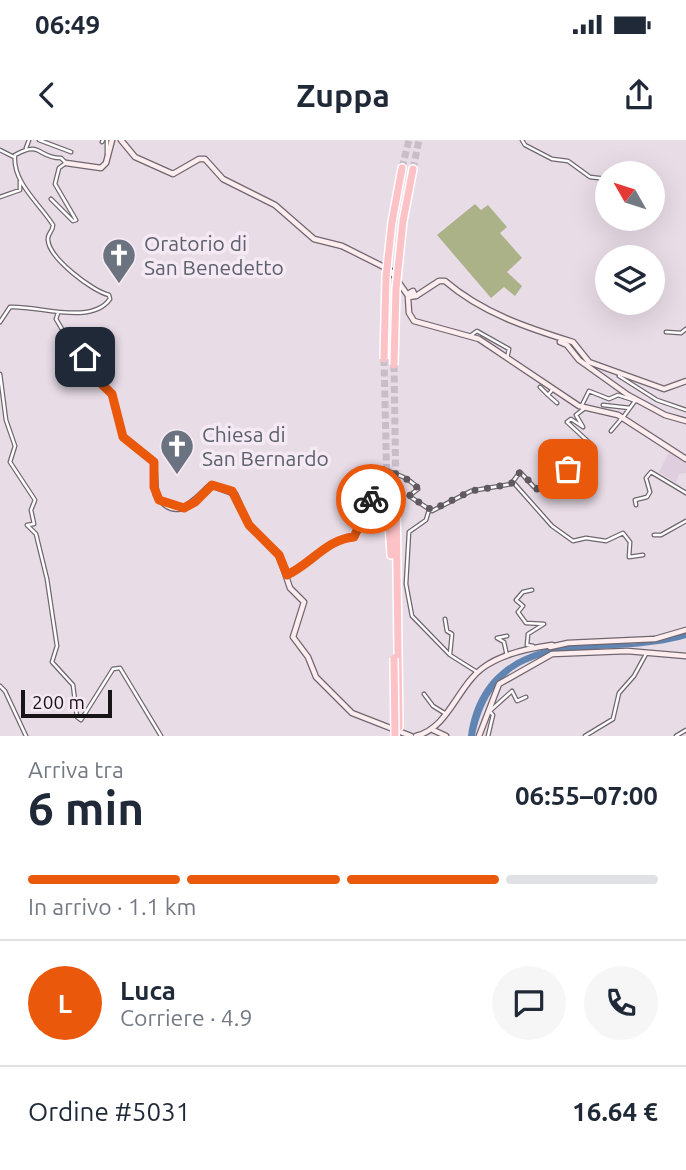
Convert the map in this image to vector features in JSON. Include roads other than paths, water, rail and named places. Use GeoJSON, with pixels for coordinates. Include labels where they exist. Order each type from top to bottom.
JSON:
{"type":"FeatureCollection","features":[{"type":"Feature","properties":{"kind":"highway"},"geometry":{"type":"LineString","coordinates":[[384,359],[386,277],[402,168]]}},
{"type":"Feature","properties":{"kind":"highway"},"geometry":{"type":"LineString","coordinates":[[394,365],[396,289],[403,221],[413,169]]}},
{"type":"Feature","properties":{"kind":"highway"},"geometry":{"type":"LineString","coordinates":[[387,489],[396,658]]}},
{"type":"Feature","properties":{"kind":"highway"},"geometry":{"type":"LineString","coordinates":[[396,494],[397,736]]}},
{"type":"Feature","properties":{"kind":"street"},"geometry":{"type":"LineString","coordinates":[[26,148],[29,140]]}},
{"type":"Feature","properties":{"kind":"street"},"geometry":{"type":"LineString","coordinates":[[39,140],[71,152]]}},
{"type":"Feature","properties":{"kind":"street"},"geometry":{"type":"LineString","coordinates":[[14,157],[26,148],[36,147],[66,163],[96,169],[104,166],[107,158],[106,140]]}},
{"type":"Feature","properties":{"kind":"street"},"geometry":{"type":"LineString","coordinates":[[121,140],[135,158],[171,174],[178,173],[199,159],[205,159],[223,179],[275,205],[314,239],[342,246],[384,266],[411,294]]}},
{"type":"Feature","properties":{"kind":"street"},"geometry":{"type":"LineString","coordinates":[[522,141],[552,159],[568,161],[590,177],[595,178]]}},
{"type":"Feature","properties":{"kind":"street"},"geometry":{"type":"LineString","coordinates":[[0,150],[14,157],[21,189],[0,197]]}},
{"type":"Feature","properties":{"kind":"street"},"geometry":{"type":"LineString","coordinates":[[51,199],[73,221],[76,220],[55,184],[59,168],[66,163]]}},
{"type":"Feature","properties":{"kind":"street"},"geometry":{"type":"LineString","coordinates":[[1,320],[8,308],[15,306],[58,313],[98,309],[110,298],[85,284],[52,254],[48,238],[53,225],[19,176]]}},
{"type":"Feature","properties":{"kind":"street"},"geometry":{"type":"LineString","coordinates":[[411,294],[425,290],[439,281],[445,281],[466,300],[566,344],[579,360],[649,405],[670,418],[686,421]]}},
{"type":"Feature","properties":{"kind":"street"},"geometry":{"type":"LineString","coordinates":[[411,294],[408,309],[414,321],[470,337],[583,407],[630,408]]}},
{"type":"Feature","properties":{"kind":"street"},"geometry":{"type":"LineString","coordinates":[[58,313],[56,319],[66,336],[82,351],[91,374],[112,394],[123,437],[154,462],[156,495],[164,504],[175,507],[190,506],[212,485],[232,491],[249,525],[279,555],[290,588],[304,602],[293,639],[309,657],[317,677],[352,713],[413,736],[433,730],[478,672],[508,656],[535,648]]}},
{"type":"Feature","properties":{"kind":"street"},"geometry":{"type":"LineString","coordinates":[[666,331],[681,332],[685,329]]}},
{"type":"Feature","properties":{"kind":"street"},"geometry":{"type":"LineString","coordinates":[[470,337],[477,331],[495,339],[509,349],[507,358]]}},
{"type":"Feature","properties":{"kind":"street"},"geometry":{"type":"LineString","coordinates":[[540,333],[572,341],[589,362],[664,389],[686,381]]}},
{"type":"Feature","properties":{"kind":"street"},"geometry":{"type":"LineString","coordinates":[[0,374],[6,420],[15,446],[10,462],[35,500],[32,510],[34,524],[27,527],[36,534],[47,579],[57,646],[52,662],[73,685],[77,717],[81,720],[113,669],[118,667],[161,736]]}},
{"type":"Feature","properties":{"kind":"street"},"geometry":{"type":"LineString","coordinates":[[620,376],[657,400],[686,410]]}},
{"type":"Feature","properties":{"kind":"street"},"geometry":{"type":"LineString","coordinates":[[540,387],[557,404]]}},
{"type":"Feature","properties":{"kind":"street"},"geometry":{"type":"LineString","coordinates":[[548,396],[553,389]]}},
{"type":"Feature","properties":{"kind":"street"},"geometry":{"type":"LineString","coordinates":[[287,575],[304,567],[340,539],[354,537],[372,501],[364,469],[391,471],[415,484],[418,489],[409,496],[429,510],[445,506],[471,491],[484,491],[513,482],[521,472],[534,487],[540,488],[594,447],[567,422],[571,419],[583,427],[576,415],[583,407],[588,391],[609,399],[618,395],[649,405]]}},
{"type":"Feature","properties":{"kind":"street"},"geometry":{"type":"LineString","coordinates":[[611,431],[635,401]]}},
{"type":"Feature","properties":{"kind":"street"},"geometry":{"type":"LineString","coordinates":[[603,408],[623,417],[686,459]]}},
{"type":"Feature","properties":{"kind":"street"},"geometry":{"type":"LineString","coordinates":[[636,505],[635,500],[648,497],[650,492],[646,478],[651,472],[686,493]]}},
{"type":"Feature","properties":{"kind":"street"},"geometry":{"type":"LineString","coordinates":[[513,482],[552,526],[573,541],[586,538],[606,541],[623,533],[631,542],[629,557],[643,555]]}},
{"type":"Feature","properties":{"kind":"street"},"geometry":{"type":"LineString","coordinates":[[429,510],[427,518],[409,533],[410,552],[406,582],[412,615],[450,655],[478,672]]}},
{"type":"Feature","properties":{"kind":"street"},"geometry":{"type":"LineString","coordinates":[[654,535],[661,535],[686,521]]}},
{"type":"Feature","properties":{"kind":"street"},"geometry":{"type":"LineString","coordinates":[[532,590],[523,592],[516,600],[523,606],[518,612],[524,621],[544,624],[531,630],[526,637],[527,645],[535,648],[670,653],[686,656]]}},
{"type":"Feature","properties":{"kind":"street"},"geometry":{"type":"LineString","coordinates":[[445,619],[447,632],[452,634],[450,655]]}},
{"type":"Feature","properties":{"kind":"street"},"geometry":{"type":"LineString","coordinates":[[478,736],[490,710],[494,691],[504,679],[552,649],[650,639],[686,630]]}},
{"type":"Feature","properties":{"kind":"street"},"geometry":{"type":"LineString","coordinates":[[507,636],[497,638],[504,642],[508,656]]}},
{"type":"Feature","properties":{"kind":"street"},"geometry":{"type":"LineString","coordinates":[[585,736],[613,719],[619,693],[634,676],[646,654]]}},
{"type":"Feature","properties":{"kind":"street"},"geometry":{"type":"LineString","coordinates":[[0,686],[5,691],[26,736]]}},
{"type":"Feature","properties":{"kind":"street"},"geometry":{"type":"LineString","coordinates":[[490,710],[512,691],[517,701],[526,697]]}},
{"type":"Feature","properties":{"kind":"street"},"geometry":{"type":"LineString","coordinates":[[424,694],[433,706],[446,714]]}},
{"type":"Feature","properties":{"kind":"street"},"geometry":{"type":"LineString","coordinates":[[488,736],[493,715],[490,710]]}},
{"type":"Feature","properties":{"kind":"street"},"geometry":{"type":"LineString","coordinates":[[433,730],[446,736]]}},
{"type":"Feature","properties":{"kind":"street"},"geometry":{"type":"LineString","coordinates":[[676,736],[686,730]]}},
{"type":"Feature","properties":{"kind":"water"},"geometry":{"type":"Polygon","coordinates":[[[686,632],[686,638],[654,645],[558,653],[530,661],[506,676],[487,700],[475,736],[468,736],[473,713],[482,694],[507,666],[524,657],[563,645],[642,643],[686,632]]]}},
{"type":"Feature","properties":{"kind":"tunnel"},"geometry":{"type":"LineString","coordinates":[[402,168],[409,140]]}},
{"type":"Feature","properties":{"kind":"tunnel"},"geometry":{"type":"LineString","coordinates":[[413,169],[419,140]]}},
{"type":"Feature","properties":{"kind":"tunnel"},"geometry":{"type":"LineString","coordinates":[[384,359],[387,489]]}},
{"type":"Feature","properties":{"kind":"tunnel"},"geometry":{"type":"LineString","coordinates":[[394,365],[396,494]]}},
{"type":"Feature","properties":{"kind":"place","name":"Oratorio di San Benedetto"},"geometry":{"type":"Point","coordinates":[119,285]}},
{"type":"Feature","properties":{"kind":"place","name":"Chiesa di San Bernardo"},"geometry":{"type":"Point","coordinates":[177,476]}}]}
